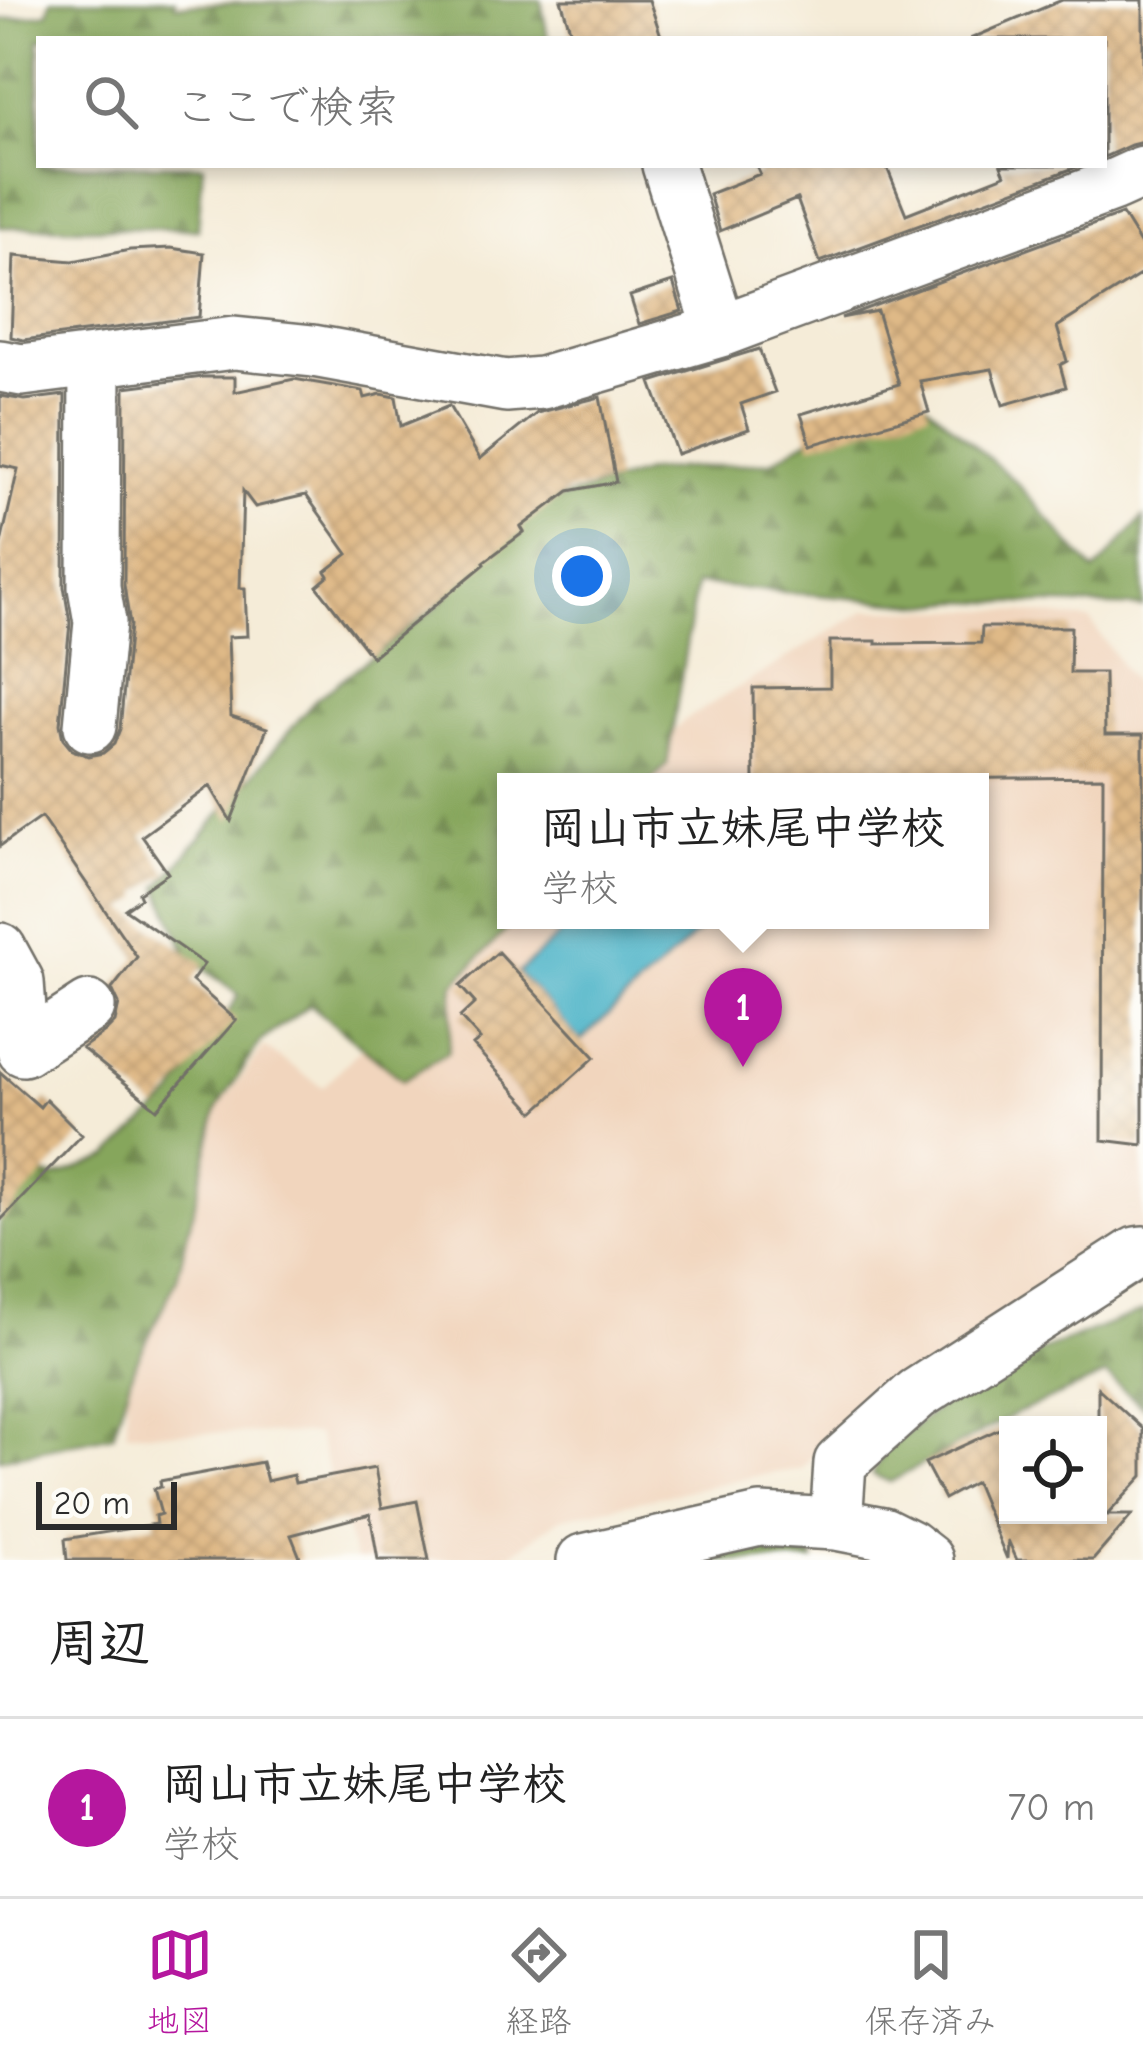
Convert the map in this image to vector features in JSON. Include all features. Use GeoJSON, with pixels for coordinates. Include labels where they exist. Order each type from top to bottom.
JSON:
{"type":"FeatureCollection","features":[{"type":"Feature","properties":{"kind":"street"},"geometry":{"type":"LineString","coordinates":[[669,168],[720,331]]}},
{"type":"Feature","properties":{"kind":"street"},"geometry":{"type":"LineString","coordinates":[[0,366],[22,370],[234,343],[313,351],[506,386],[542,383],[720,331],[1143,172]]}},
{"type":"Feature","properties":{"kind":"street"},"geometry":{"type":"LineString","coordinates":[[90,726],[100,622],[94,587],[94,361]]}},
{"type":"Feature","properties":{"kind":"street"},"geometry":{"type":"LineString","coordinates":[[0,949],[18,982],[23,1050],[89,1007]]}},
{"type":"Feature","properties":{"kind":"street"},"geometry":{"type":"LineString","coordinates":[[836,1524],[841,1462],[917,1394],[1143,1252]]}},
{"type":"Feature","properties":{"kind":"street"},"geometry":{"type":"LineString","coordinates":[[583,1560],[760,1520],[836,1524],[884,1533],[927,1560]]}},
{"type":"Feature","properties":{"kind":"shaded area"},"geometry":{"type":"Polygon","coordinates":[[[866,610],[1003,610],[1090,620],[1143,696],[1143,1239],[909,1379],[868,1387],[802,1469],[560,1518],[504,1560],[355,1560],[317,1434],[127,1432],[125,1235],[264,1047],[323,1087],[497,910],[497,929],[989,929],[989,773],[632,773],[685,720],[866,610]]]}},
{"type":"Feature","properties":{"kind":"green space"},"geometry":{"type":"Polygon","coordinates":[[[51,0],[175,0],[175,5],[541,0],[547,36],[36,36],[36,168],[203,168],[198,229],[0,227],[0,20],[48,13],[51,0]]]}},
{"type":"Feature","properties":{"kind":"green space"},"geometry":{"type":"Polygon","coordinates":[[[903,383],[1015,481],[1095,572],[1143,518],[1143,607],[959,601],[927,605],[696,584],[667,764],[658,773],[497,773],[497,929],[507,929],[454,984],[448,1052],[403,1080],[310,1005],[261,1041],[217,1109],[177,1278],[133,1369],[113,1435],[0,1459],[0,1169],[56,1177],[108,1157],[173,1096],[239,995],[187,956],[159,887],[316,699],[436,608],[525,510],[649,471],[770,462],[903,383]]]}},
{"type":"Feature","properties":{"kind":"green space"},"geometry":{"type":"Polygon","coordinates":[[[1143,1311],[1143,1407],[1106,1375],[1011,1416],[999,1416],[999,1423],[890,1482],[872,1474],[885,1449],[980,1375],[1143,1311]]]}},
{"type":"Feature","properties":{"kind":"green space"},"geometry":{"type":"Polygon","coordinates":[[[747,1544],[813,1556],[814,1560],[647,1560],[747,1544]]]}},
{"type":"Feature","properties":{"kind":"water"},"geometry":{"type":"Polygon","coordinates":[[[565,929],[701,929],[580,1041],[518,973],[565,929]]]}},
{"type":"Feature","properties":{"kind":"building"},"geometry":{"type":"Polygon","coordinates":[[[561,0],[649,0],[661,36],[572,36],[561,0]]]}},
{"type":"Feature","properties":{"kind":"building"},"geometry":{"type":"Polygon","coordinates":[[[1062,0],[1143,0],[1143,142],[1107,156],[1107,36],[977,36],[1062,0]]]}},
{"type":"Feature","properties":{"kind":"building"},"geometry":{"type":"Polygon","coordinates":[[[757,168],[887,168],[906,214],[1005,175],[1002,168],[1074,168],[820,262],[797,199],[720,231],[709,194],[760,174],[757,168]]]}},
{"type":"Feature","properties":{"kind":"building"},"geometry":{"type":"Polygon","coordinates":[[[1122,214],[1143,248],[1143,273],[1057,327],[1067,361],[1060,365],[1066,387],[1003,405],[992,369],[920,381],[929,412],[811,445],[801,414],[899,384],[877,311],[841,318],[1122,214]]]}},
{"type":"Feature","properties":{"kind":"building"},"geometry":{"type":"Polygon","coordinates":[[[171,248],[204,253],[199,317],[23,340],[11,337],[14,256],[73,261],[171,248]]]}},
{"type":"Feature","properties":{"kind":"building"},"geometry":{"type":"Polygon","coordinates":[[[673,282],[682,311],[639,324],[630,296],[673,282]]]}},
{"type":"Feature","properties":{"kind":"building"},"geometry":{"type":"Polygon","coordinates":[[[759,349],[775,392],[741,404],[749,429],[677,454],[651,382],[759,349]]]}},
{"type":"Feature","properties":{"kind":"building"},"geometry":{"type":"Polygon","coordinates":[[[235,377],[235,392],[294,379],[363,391],[365,398],[396,397],[401,426],[449,406],[480,459],[537,413],[600,397],[616,482],[569,491],[372,657],[317,586],[329,576],[326,571],[348,554],[306,495],[255,507],[243,491],[240,588],[245,588],[247,636],[228,637],[231,716],[267,728],[231,821],[210,786],[142,836],[168,873],[125,909],[204,964],[192,981],[236,1020],[157,1109],[82,1048],[115,1022],[119,1004],[112,989],[137,957],[41,817],[0,846],[0,548],[18,469],[0,465],[0,396],[25,400],[65,395],[64,587],[70,623],[60,724],[72,750],[88,756],[114,744],[120,729],[130,625],[124,585],[125,387],[235,377]]]}},
{"type":"Feature","properties":{"kind":"building"},"geometry":{"type":"Polygon","coordinates":[[[982,627],[1071,627],[1070,673],[1104,673],[1105,735],[1143,735],[1143,1145],[1102,1140],[1103,777],[754,773],[753,688],[830,687],[830,641],[981,643],[982,627]]]}},
{"type":"Feature","properties":{"kind":"building"},"geometry":{"type":"Polygon","coordinates":[[[498,952],[595,1057],[534,1112],[473,1045],[480,1039],[460,1017],[475,1003],[460,986],[498,952]]]}},
{"type":"Feature","properties":{"kind":"building"},"geometry":{"type":"Polygon","coordinates":[[[0,1072],[40,1107],[46,1099],[82,1135],[0,1221],[0,1072]]]}},
{"type":"Feature","properties":{"kind":"building"},"geometry":{"type":"Polygon","coordinates":[[[1098,1388],[1143,1429],[1143,1476],[1107,1515],[1107,1416],[1098,1416],[1098,1388]]]}},
{"type":"Feature","properties":{"kind":"building"},"geometry":{"type":"Polygon","coordinates":[[[999,1429],[999,1524],[1107,1524],[1107,1515],[1132,1515],[1093,1560],[1017,1560],[1008,1540],[1007,1559],[975,1482],[944,1499],[925,1463],[999,1429]]]}},
{"type":"Feature","properties":{"kind":"building"},"geometry":{"type":"Polygon","coordinates":[[[262,1462],[267,1481],[293,1475],[295,1483],[375,1468],[382,1508],[417,1501],[429,1560],[378,1560],[370,1514],[291,1535],[301,1560],[67,1560],[65,1539],[156,1524],[155,1516],[161,1514],[154,1489],[161,1487],[160,1481],[262,1462]]]}},
{"type":"Feature","properties":{"kind":"place","name":"岡山市立妹尾中学校"},"geometry":{"type":"Point","coordinates":[743,1067]}}]}
